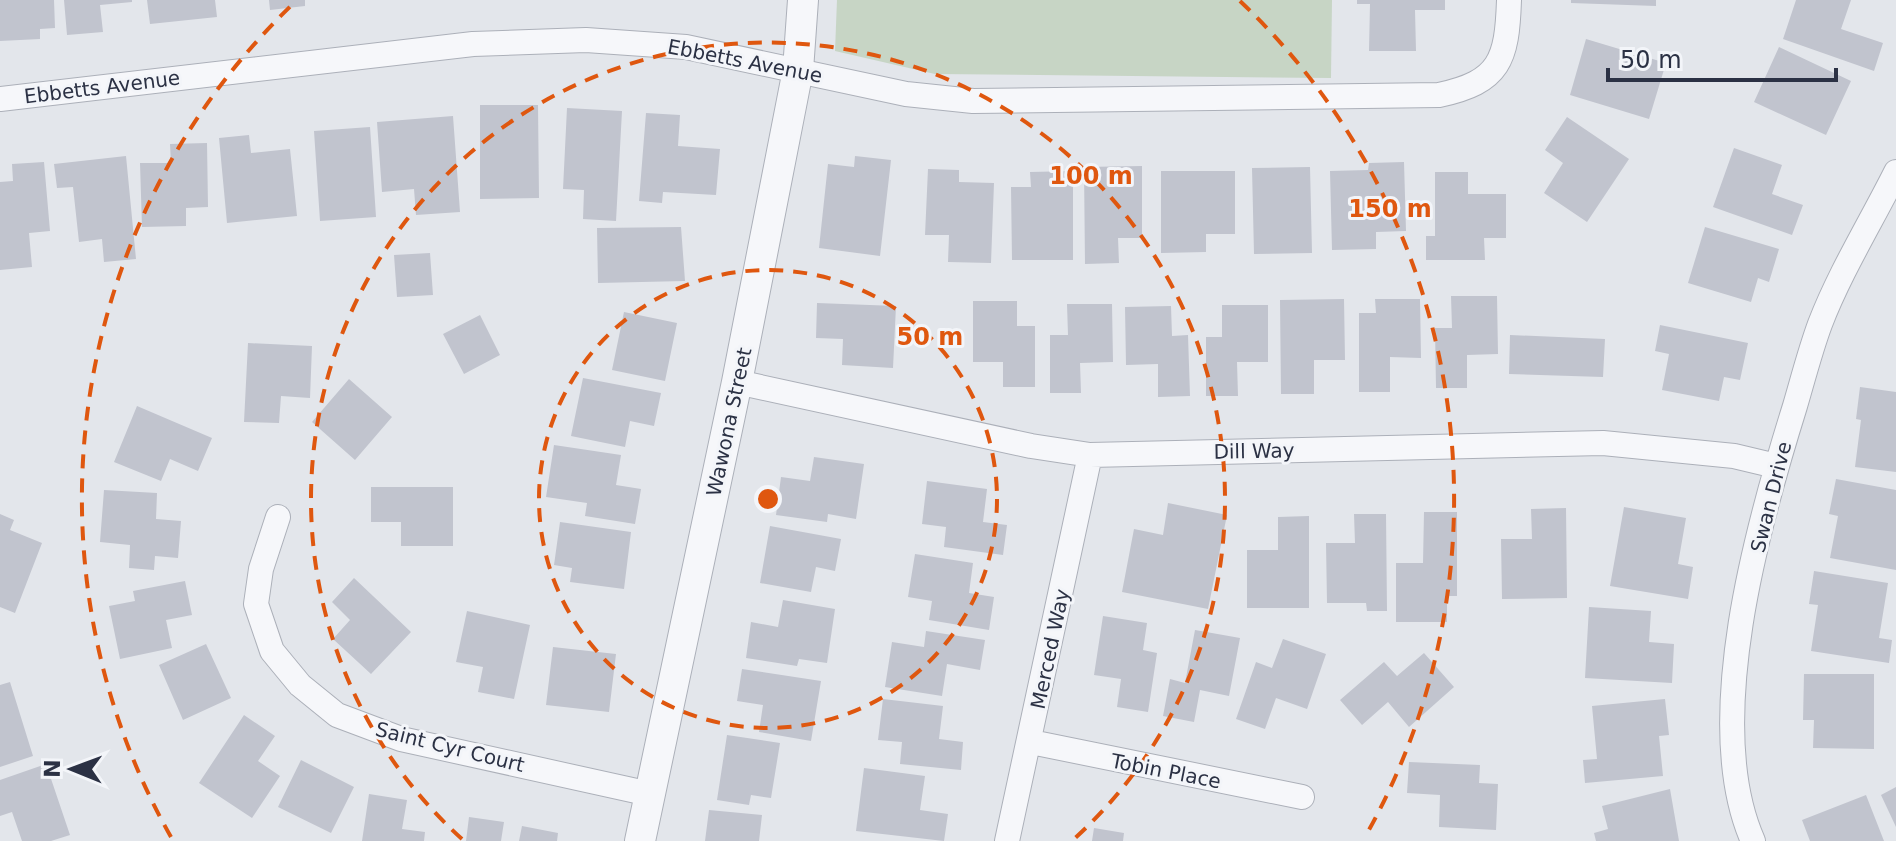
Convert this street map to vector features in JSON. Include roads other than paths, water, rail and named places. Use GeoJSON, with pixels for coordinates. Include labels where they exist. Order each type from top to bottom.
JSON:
{"type":"FeatureCollection","features":[{"type":"Feature","properties":{"kind":"street","name":"Wawona Street"},"geometry":{"type":"LineString","coordinates":[[640,841],[737,382],[798,70],[803,0]]}},
{"type":"Feature","properties":{"kind":"street","name":"Ebbetts Avenue"},"geometry":{"type":"LineString","coordinates":[[0,99],[487,44],[586,40],[686,47],[906,94],[973,101],[1439,95],[1473,88],[1488,77],[1503,52],[1509,0]]}},
{"type":"Feature","properties":{"kind":"street","name":"Swan Drive"},"geometry":{"type":"LineString","coordinates":[[1753,841],[1734,761],[1734,677],[1743,612],[1776,466],[1820,324],[1896,172]]}},
{"type":"Feature","properties":{"kind":"street","name":"Dill Way"},"geometry":{"type":"LineString","coordinates":[[737,382],[1090,455],[1603,443],[1734,456],[1776,466]]}},
{"type":"Feature","properties":{"kind":"street","name":"Merced Way"},"geometry":{"type":"LineString","coordinates":[[1007,841],[1031,742],[1090,455]]}},
{"type":"Feature","properties":{"kind":"street","name":"Saint Cyr Court"},"geometry":{"type":"LineString","coordinates":[[278,517],[261,569],[256,604],[272,651],[300,685],[337,715],[401,739],[650,794]]}},
{"type":"Feature","properties":{"kind":"street","name":"Tobin Place"},"geometry":{"type":"LineString","coordinates":[[1031,742],[1302,797]]}}]}
